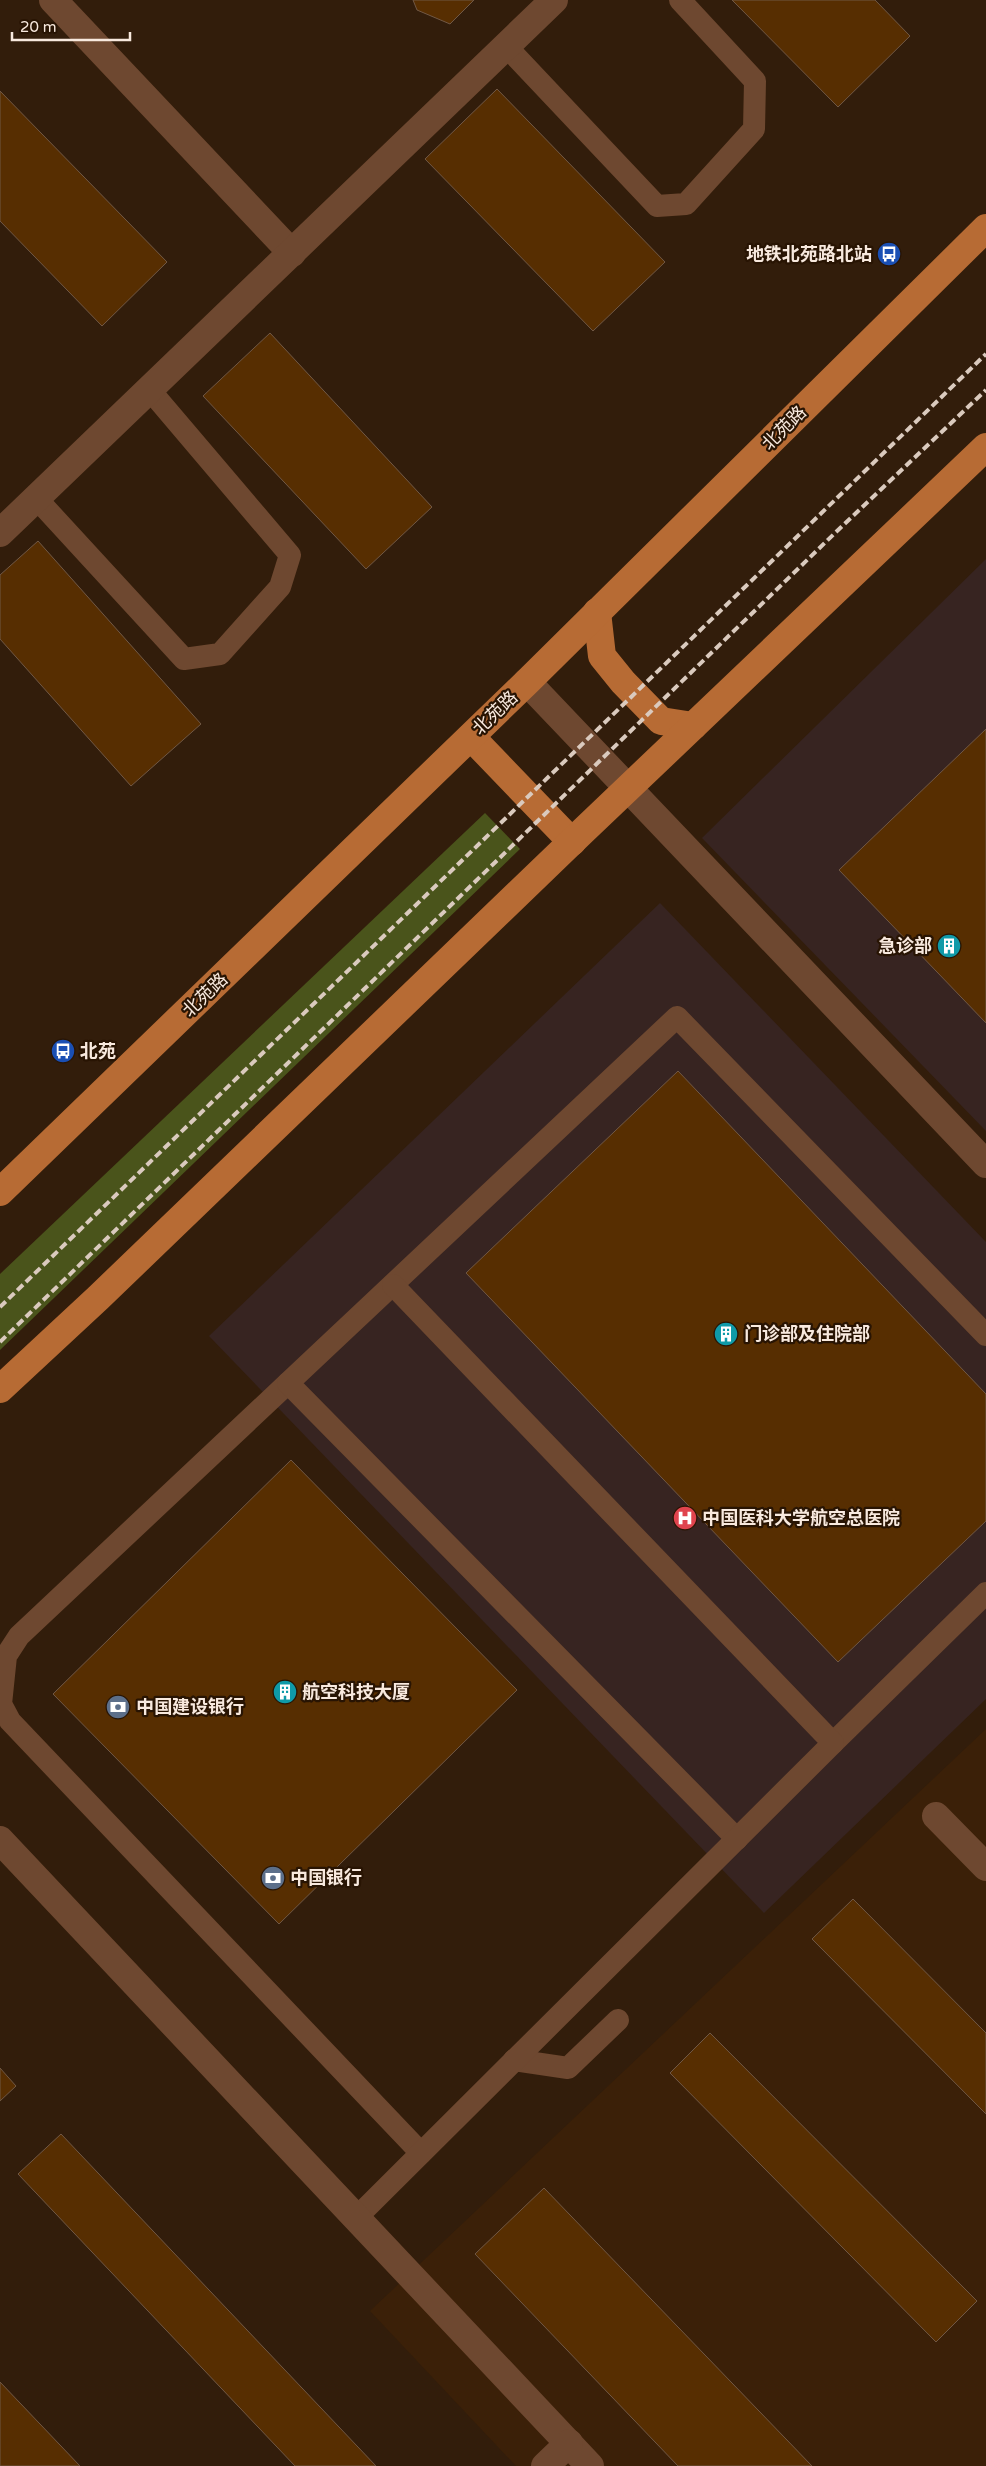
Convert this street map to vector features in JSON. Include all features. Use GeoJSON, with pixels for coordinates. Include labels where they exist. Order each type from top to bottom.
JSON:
{"type":"FeatureCollection","features":[{"type":"Feature","properties":{"kind":"main road","name":"北苑路"},"geometry":{"type":"LineString","coordinates":[[0,1192],[471,737],[986,228]]}},
{"type":"Feature","properties":{"kind":"main road"},"geometry":{"type":"LineString","coordinates":[[0,1389],[98,1298],[629,787],[986,447]]}},
{"type":"Feature","properties":{"kind":"main road"},"geometry":{"type":"LineString","coordinates":[[597,612],[602,656],[623,682],[661,721],[693,726]]}},
{"type":"Feature","properties":{"kind":"main road"},"geometry":{"type":"LineString","coordinates":[[471,737],[572,842]]}},
{"type":"Feature","properties":{"kind":"street"},"geometry":{"type":"LineString","coordinates":[[53,0],[292,252]]}},
{"type":"Feature","properties":{"kind":"street"},"geometry":{"type":"LineString","coordinates":[[0,533],[554,0]]}},
{"type":"Feature","properties":{"kind":"street"},"geometry":{"type":"LineString","coordinates":[[527,682],[986,1164]]}},
{"type":"Feature","properties":{"kind":"street"},"geometry":{"type":"LineString","coordinates":[[936,1816],[986,1867]]}},
{"type":"Feature","properties":{"kind":"street"},"geometry":{"type":"LineString","coordinates":[[0,1840],[357,2216],[590,2466]]}},
{"type":"Feature","properties":{"kind":"street"},"geometry":{"type":"LineString","coordinates":[[545,2466],[569,2443]]}},
{"type":"Feature","properties":{"kind":"lane"},"geometry":{"type":"LineString","coordinates":[[506,46],[657,206],[686,204],[754,129],[755,81],[680,0]]}},
{"type":"Feature","properties":{"kind":"lane"},"geometry":{"type":"LineString","coordinates":[[36,498],[184,659],[220,654],[280,587],[290,555],[149,389]]}},
{"type":"Feature","properties":{"kind":"lane"},"geometry":{"type":"LineString","coordinates":[[421,2153],[10,1721],[1,1704],[6,1656],[20,1636],[676,1017],[986,1335]]}},
{"type":"Feature","properties":{"kind":"lane"},"geometry":{"type":"LineString","coordinates":[[393,1285],[833,1743]]}},
{"type":"Feature","properties":{"kind":"lane"},"geometry":{"type":"LineString","coordinates":[[288,1383],[737,1839]]}},
{"type":"Feature","properties":{"kind":"lane"},"geometry":{"type":"LineString","coordinates":[[357,2216],[986,1593]]}},
{"type":"Feature","properties":{"kind":"lane"},"geometry":{"type":"LineString","coordinates":[[514,2060],[568,2068],[618,2020]]}},
{"type":"Feature","properties":{"kind":"shaded area"},"geometry":{"type":"Polygon","coordinates":[[[986,559],[986,1131],[702,838],[986,559]]]}},
{"type":"Feature","properties":{"kind":"shaded area","name":"中国医科大学航空总医院"},"geometry":{"type":"Polygon","coordinates":[[[660,903],[986,1242],[986,1699],[764,1913],[209,1336],[660,903]]]}},
{"type":"Feature","properties":{"kind":"shaded area"},"geometry":{"type":"Polygon","coordinates":[[[986,1729],[986,2466],[516,2466],[370,2311],[986,1729]]]}},
{"type":"Feature","properties":{"kind":"green space"},"geometry":{"type":"Polygon","coordinates":[[[485,813],[520,849],[0,1350],[0,1274],[485,813]]]}},
{"type":"Feature","properties":{"kind":"building"},"geometry":{"type":"Polygon","coordinates":[[[413,0],[474,0],[450,24],[417,10],[413,0]]]}},
{"type":"Feature","properties":{"kind":"building"},"geometry":{"type":"Polygon","coordinates":[[[732,0],[875,0],[910,36],[838,107],[732,0]]]}},
{"type":"Feature","properties":{"kind":"building"},"geometry":{"type":"Polygon","coordinates":[[[497,89],[665,262],[593,331],[425,159],[497,89]]]}},
{"type":"Feature","properties":{"kind":"building"},"geometry":{"type":"Polygon","coordinates":[[[0,91],[167,262],[102,326],[0,221],[0,91]]]}},
{"type":"Feature","properties":{"kind":"building"},"geometry":{"type":"Polygon","coordinates":[[[270,333],[432,507],[366,569],[203,396],[270,333]]]}},
{"type":"Feature","properties":{"kind":"building"},"geometry":{"type":"Polygon","coordinates":[[[38,541],[201,724],[131,786],[0,639],[0,575],[38,541]]]}},
{"type":"Feature","properties":{"kind":"building","name":"急诊部"},"geometry":{"type":"Polygon","coordinates":[[[986,729],[986,1023],[839,870],[986,729]]]}},
{"type":"Feature","properties":{"kind":"building","name":"门诊部及住院部"},"geometry":{"type":"Polygon","coordinates":[[[678,1071],[986,1394],[986,1521],[838,1662],[466,1273],[678,1071]]]}},
{"type":"Feature","properties":{"kind":"building","name":"航空科技大厦"},"geometry":{"type":"Polygon","coordinates":[[[291,1460],[517,1690],[279,1924],[53,1694],[291,1460]]]}},
{"type":"Feature","properties":{"kind":"building"},"geometry":{"type":"Polygon","coordinates":[[[853,1899],[986,2033],[986,2114],[812,1939],[853,1899]]]}},
{"type":"Feature","properties":{"kind":"building"},"geometry":{"type":"Polygon","coordinates":[[[710,2033],[977,2301],[936,2342],[670,2073],[710,2033]]]}},
{"type":"Feature","properties":{"kind":"building"},"geometry":{"type":"Polygon","coordinates":[[[0,2068],[16,2086],[0,2101],[0,2068]]]}},
{"type":"Feature","properties":{"kind":"building"},"geometry":{"type":"Polygon","coordinates":[[[61,2134],[376,2466],[295,2466],[18,2174],[61,2134]]]}},
{"type":"Feature","properties":{"kind":"building"},"geometry":{"type":"Polygon","coordinates":[[[544,2188],[812,2466],[678,2466],[475,2254],[544,2188]]]}},
{"type":"Feature","properties":{"kind":"building"},"geometry":{"type":"Polygon","coordinates":[[[0,2382],[80,2466],[0,2466],[0,2382]]]}},
{"type":"Feature","properties":{"kind":"railway"},"geometry":{"type":"LineString","coordinates":[[0,1307],[986,354]]}},
{"type":"Feature","properties":{"kind":"railway"},"geometry":{"type":"LineString","coordinates":[[0,1342],[835,533],[986,390]]}},
{"type":"Feature","properties":{"kind":"place","name":"地铁北苑路北站"},"geometry":{"type":"Point","coordinates":[889,254]}},
{"type":"Feature","properties":{"kind":"place","name":"急诊部"},"geometry":{"type":"Point","coordinates":[949,946]}},
{"type":"Feature","properties":{"kind":"place","name":"北苑"},"geometry":{"type":"Point","coordinates":[63,1051]}},
{"type":"Feature","properties":{"kind":"place","name":"门诊部及住院部"},"geometry":{"type":"Point","coordinates":[726,1334]}},
{"type":"Feature","properties":{"kind":"place","name":"中国医科大学航空总医院"},"geometry":{"type":"Point","coordinates":[685,1518]}},
{"type":"Feature","properties":{"kind":"place","name":"航空科技大厦"},"geometry":{"type":"Point","coordinates":[285,1692]}},
{"type":"Feature","properties":{"kind":"place","name":"中国建设银行"},"geometry":{"type":"Point","coordinates":[118,1707]}},
{"type":"Feature","properties":{"kind":"place","name":"中国银行"},"geometry":{"type":"Point","coordinates":[273,1878]}}]}
